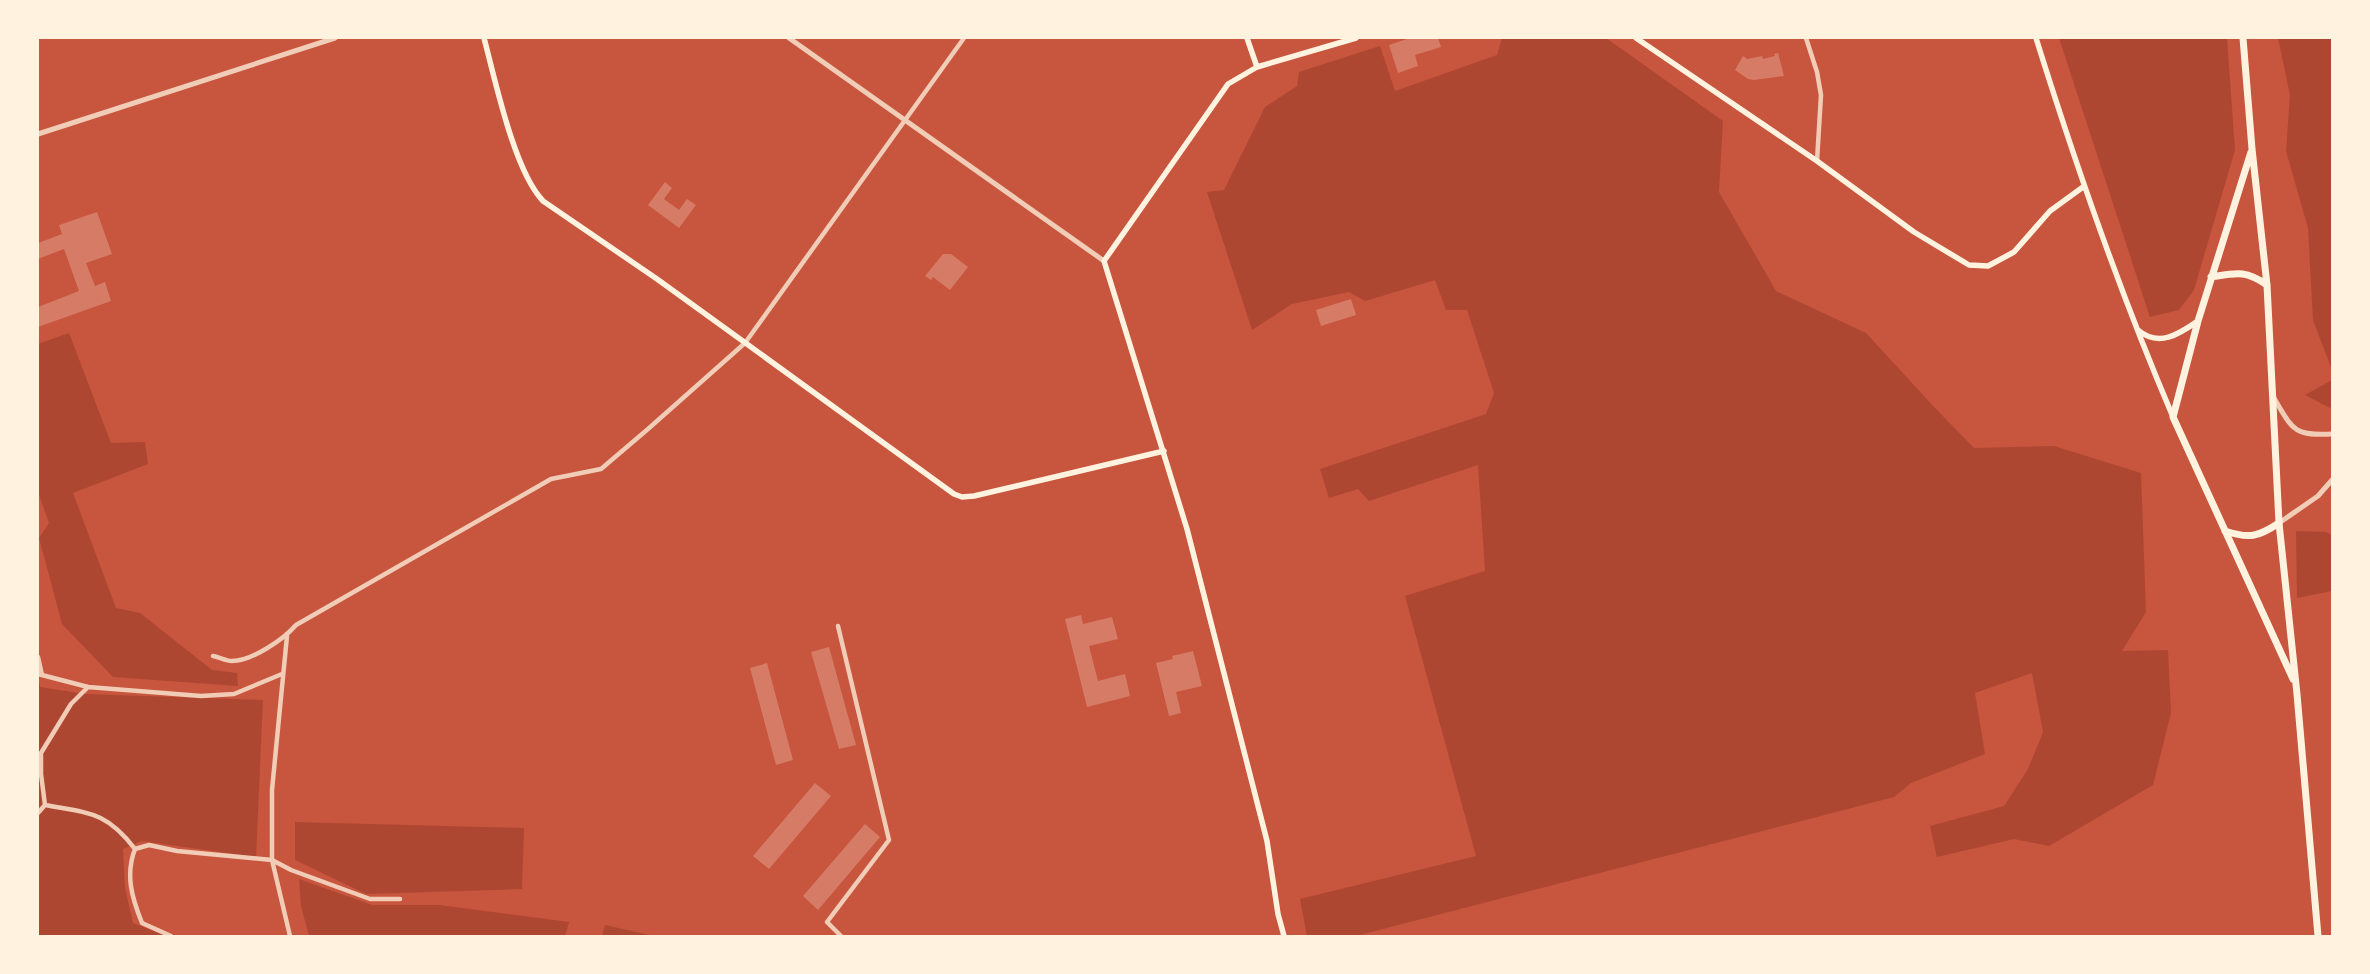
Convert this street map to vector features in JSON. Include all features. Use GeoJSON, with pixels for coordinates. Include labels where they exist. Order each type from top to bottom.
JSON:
{"type":"FeatureCollection","features":[{"type":"Feature","properties":{"kind":"highway"},"geometry":{"type":"LineString","coordinates":[[2243,38],[2252,149],[2267,285],[2279,523],[2296,684],[2318,936]]}},
{"type":"Feature","properties":{"kind":"highway"},"geometry":{"type":"LineString","coordinates":[[2252,149],[2211,276],[2173,417],[2296,684]]}},
{"type":"Feature","properties":{"kind":"highway"},"geometry":{"type":"LineString","coordinates":[[2211,276],[2234,273],[2252,274],[2267,285]]}},
{"type":"Feature","properties":{"kind":"highway"},"geometry":{"type":"LineString","coordinates":[[2225,531],[2244,537],[2264,533],[2279,523]]}},
{"type":"Feature","properties":{"kind":"main road"},"geometry":{"type":"LineString","coordinates":[[484,38],[501,104],[526,174],[536,193],[556,210],[745,343],[954,494],[962,497],[974,496],[1164,451]]}},
{"type":"Feature","properties":{"kind":"main road"},"geometry":{"type":"LineString","coordinates":[[1248,38],[1257,67]]}},
{"type":"Feature","properties":{"kind":"main road"},"geometry":{"type":"LineString","coordinates":[[1284,936],[1278,914],[1267,841],[1187,529],[1104,262],[1228,84],[1257,67],[1356,38]]}},
{"type":"Feature","properties":{"kind":"main road"},"geometry":{"type":"LineString","coordinates":[[1636,38],[1817,160],[1914,232],[1969,265],[1988,266],[2014,252],[2050,211],[2084,187]]}},
{"type":"Feature","properties":{"kind":"main road"},"geometry":{"type":"LineString","coordinates":[[2036,38],[2084,187],[2137,329],[2173,417]]}},
{"type":"Feature","properties":{"kind":"main road"},"geometry":{"type":"LineString","coordinates":[[2137,329],[2148,338],[2158,338],[2178,335],[2198,321]]}},
{"type":"Feature","properties":{"kind":"street"},"geometry":{"type":"LineString","coordinates":[[38,134],[335,38]]}},
{"type":"Feature","properties":{"kind":"street"},"geometry":{"type":"LineString","coordinates":[[789,38],[1104,262]]}},
{"type":"Feature","properties":{"kind":"street"},"geometry":{"type":"LineString","coordinates":[[213,656],[232,661],[255,655],[287,636],[296,625],[552,479],[600,469],[745,343],[904,118],[964,38]]}},
{"type":"Feature","properties":{"kind":"street"},"geometry":{"type":"LineString","coordinates":[[1806,38],[1817,72],[1821,95],[1817,160]]}},
{"type":"Feature","properties":{"kind":"street"},"geometry":{"type":"LineString","coordinates":[[2273,396],[2291,427],[2308,435],[2332,434]]}},
{"type":"Feature","properties":{"kind":"street"},"geometry":{"type":"LineString","coordinates":[[2279,523],[2318,496],[2332,480]]}},
{"type":"Feature","properties":{"kind":"street"},"geometry":{"type":"LineString","coordinates":[[838,626],[889,840],[827,922],[841,936]]}},
{"type":"Feature","properties":{"kind":"street"},"geometry":{"type":"LineString","coordinates":[[287,636],[272,790],[272,860],[290,936]]}},
{"type":"Feature","properties":{"kind":"street"},"geometry":{"type":"LineString","coordinates":[[38,657],[40,675],[88,687],[201,696],[234,694],[282,674]]}},
{"type":"Feature","properties":{"kind":"street"},"geometry":{"type":"LineString","coordinates":[[38,814],[44,805],[40,774],[41,752],[71,704],[88,687]]}},
{"type":"Feature","properties":{"kind":"street"},"geometry":{"type":"LineString","coordinates":[[44,805],[97,815],[121,831],[135,849]]}},
{"type":"Feature","properties":{"kind":"street"},"geometry":{"type":"LineString","coordinates":[[135,849],[150,845],[177,851],[272,860],[290,870],[370,899],[400,899]]}},
{"type":"Feature","properties":{"kind":"street"},"geometry":{"type":"LineString","coordinates":[[135,849],[130,861],[130,886],[142,923],[171,936]]}},
{"type":"Feature","properties":{"kind":"shaded area"},"geometry":{"type":"Polygon","coordinates":[[[1502,38],[1606,38],[1723,121],[1719,192],[1776,291],[1866,333],[1974,448],[2054,446],[2141,473],[2146,612],[2122,651],[2168,650],[2171,713],[2153,785],[2049,846],[2014,839],[1937,857],[1930,826],[2004,806],[2028,769],[2043,732],[2032,673],[1975,693],[1985,754],[1911,783],[1894,797],[1356,936],[1307,936],[1300,899],[1476,856],[1405,596],[1485,571],[1478,465],[1369,501],[1358,489],[1329,498],[1320,469],[1486,414],[1494,393],[1467,310],[1446,310],[1435,280],[1365,301],[1349,292],[1292,304],[1252,330],[1207,192],[1224,190],[1265,107],[1297,86],[1299,72],[1380,46],[1395,91],[1497,55],[1502,38]]]}},
{"type":"Feature","properties":{"kind":"shaded area"},"geometry":{"type":"Polygon","coordinates":[[[2059,38],[2227,38],[2235,150],[2194,290],[2179,310],[2150,317],[2059,38]]]}},
{"type":"Feature","properties":{"kind":"shaded area"},"geometry":{"type":"Polygon","coordinates":[[[2278,38],[2332,38],[2332,370],[2313,320],[2308,228],[2286,151],[2290,95],[2278,38]]]}},
{"type":"Feature","properties":{"kind":"shaded area"},"geometry":{"type":"Polygon","coordinates":[[[69,333],[111,443],[145,442],[148,464],[73,493],[116,608],[140,613],[212,670],[237,673],[238,686],[113,677],[62,624],[39,538],[49,523],[38,492],[38,344],[69,333]]]}},
{"type":"Feature","properties":{"kind":"shaded area"},"geometry":{"type":"Polygon","coordinates":[[[2332,380],[2332,409],[2305,395],[2332,380]]]}},
{"type":"Feature","properties":{"kind":"shaded area"},"geometry":{"type":"Polygon","coordinates":[[[2296,531],[2326,532],[2332,535],[2332,591],[2297,598],[2296,531]]]}},
{"type":"Feature","properties":{"kind":"shaded area"},"geometry":{"type":"Polygon","coordinates":[[[38,677],[40,687],[85,694],[263,700],[256,857],[142,841],[123,849],[125,888],[133,923],[166,936],[38,936],[38,677]]]}},
{"type":"Feature","properties":{"kind":"shaded area"},"geometry":{"type":"Polygon","coordinates":[[[295,822],[524,828],[522,889],[366,894],[295,860],[295,822]]]}},
{"type":"Feature","properties":{"kind":"shaded area"},"geometry":{"type":"Polygon","coordinates":[[[299,879],[372,905],[439,905],[569,922],[565,936],[309,936],[301,906],[299,879]]]}},
{"type":"Feature","properties":{"kind":"shaded area"},"geometry":{"type":"Polygon","coordinates":[[[605,925],[654,936],[602,936],[605,925]]]}},
{"type":"Feature","properties":{"kind":"building"},"geometry":{"type":"Polygon","coordinates":[[[1410,38],[1438,38],[1441,47],[1415,55],[1418,66],[1398,73],[1389,45],[1410,38]]]}},
{"type":"Feature","properties":{"kind":"building"},"geometry":{"type":"Polygon","coordinates":[[[1778,53],[1784,76],[1754,80],[1748,79],[1735,70],[1743,56],[1747,59],[1762,56],[1763,59],[1775,56],[1774,54],[1778,53]]]}},
{"type":"Feature","properties":{"kind":"building"},"geometry":{"type":"Polygon","coordinates":[[[665,182],[672,188],[664,199],[679,210],[687,199],[696,205],[679,228],[648,205],[665,182]]]}},
{"type":"Feature","properties":{"kind":"building"},"geometry":{"type":"Polygon","coordinates":[[[97,212],[112,254],[86,263],[95,286],[105,282],[111,301],[38,327],[38,307],[79,291],[64,249],[38,259],[38,243],[62,234],[59,225],[97,212]]]}},
{"type":"Feature","properties":{"kind":"building"},"geometry":{"type":"Polygon","coordinates":[[[943,254],[951,254],[968,267],[950,290],[933,277],[931,280],[925,276],[943,254]]]}},
{"type":"Feature","properties":{"kind":"building"},"geometry":{"type":"Polygon","coordinates":[[[1351,299],[1356,315],[1321,326],[1316,310],[1351,299]]]}},
{"type":"Feature","properties":{"kind":"building"},"geometry":{"type":"Polygon","coordinates":[[[1081,615],[1083,624],[1112,617],[1118,639],[1089,646],[1098,681],[1125,674],[1130,696],[1087,707],[1065,619],[1081,615]]]}},
{"type":"Feature","properties":{"kind":"building"},"geometry":{"type":"Polygon","coordinates":[[[829,647],[856,745],[839,749],[811,652],[829,647]]]}},
{"type":"Feature","properties":{"kind":"building"},"geometry":{"type":"Polygon","coordinates":[[[1193,651],[1202,686],[1176,692],[1181,713],[1169,716],[1156,663],[1173,659],[1172,656],[1193,651]]]}},
{"type":"Feature","properties":{"kind":"building"},"geometry":{"type":"Polygon","coordinates":[[[767,663],[793,760],[776,765],[750,668],[767,663]]]}},
{"type":"Feature","properties":{"kind":"building"},"geometry":{"type":"Polygon","coordinates":[[[815,783],[831,796],[769,869],[753,856],[815,783]]]}},
{"type":"Feature","properties":{"kind":"building"},"geometry":{"type":"Polygon","coordinates":[[[865,824],[880,837],[818,910],[803,896],[865,824]]]}}]}
